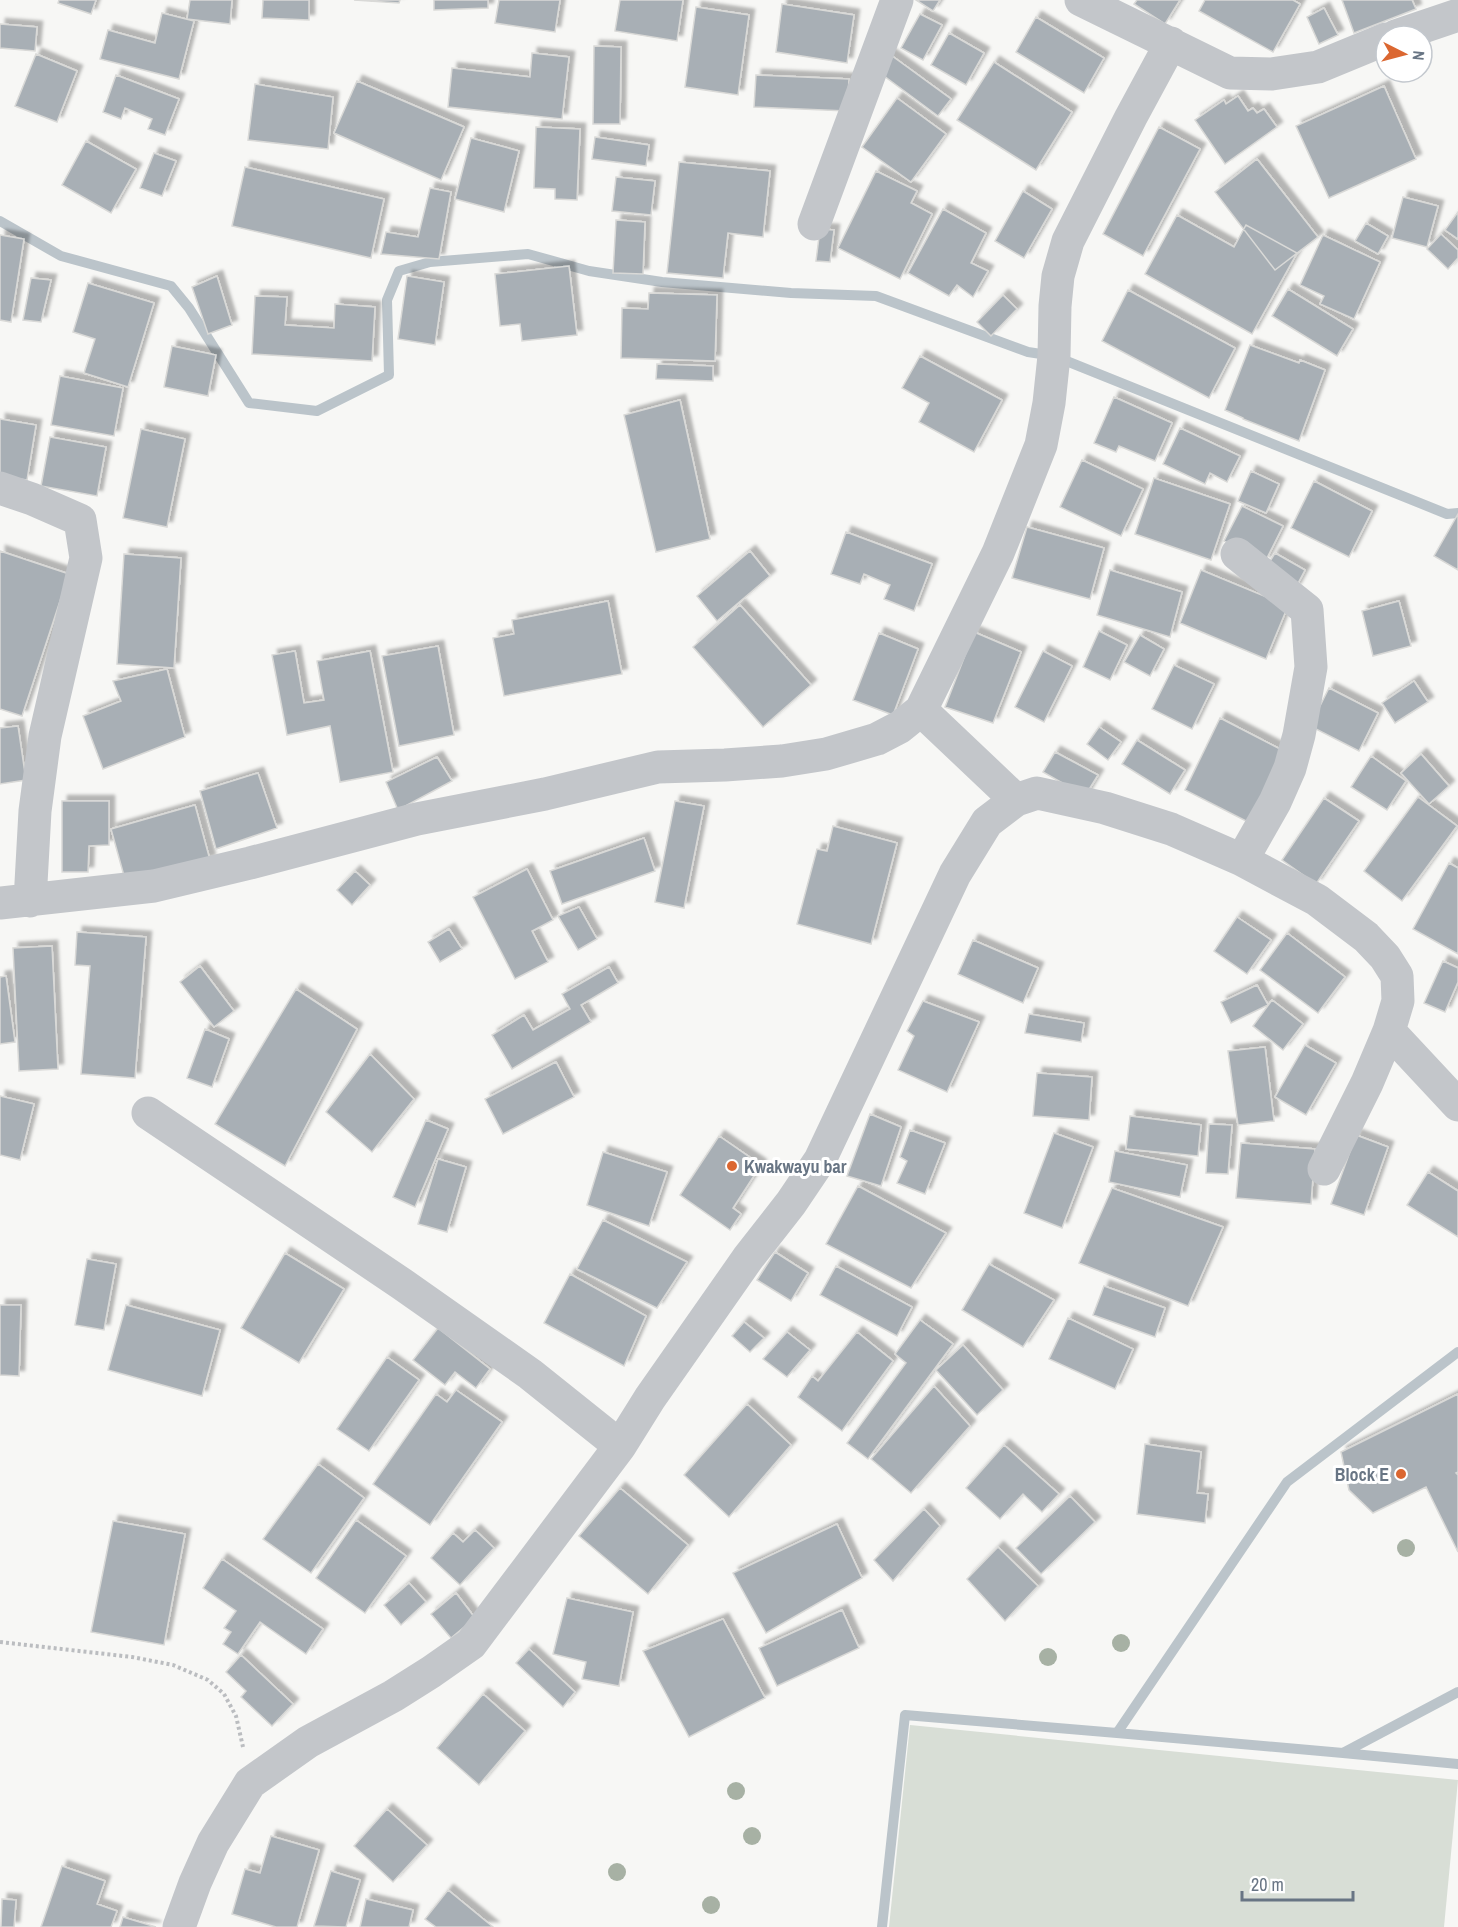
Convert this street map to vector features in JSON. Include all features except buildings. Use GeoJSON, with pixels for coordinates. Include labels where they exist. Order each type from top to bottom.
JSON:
{"type":"FeatureCollection","features":[{"type":"Feature","properties":{"kind":"street"},"geometry":{"type":"LineString","coordinates":[[814,224],[897,0]]}},
{"type":"Feature","properties":{"kind":"street"},"geometry":{"type":"LineString","coordinates":[[1093,3],[1230,73],[1272,74],[1318,67],[1374,44]]}},
{"type":"Feature","properties":{"kind":"street"},"geometry":{"type":"LineString","coordinates":[[1431,24],[1458,15]]}},
{"type":"Feature","properties":{"kind":"street"},"geometry":{"type":"LineString","coordinates":[[0,489],[32,499],[80,520],[86,558],[45,736],[35,812],[15,902],[154,886],[417,819],[545,794],[658,767],[782,761],[826,754],[877,739],[900,727],[921,710],[998,553],[1041,445],[1049,403],[1054,356],[1058,276],[1068,241],[1171,43]]}},
{"type":"Feature","properties":{"kind":"street"},"geometry":{"type":"LineString","coordinates":[[1237,554],[1307,610],[1311,667],[1299,735],[1290,768],[1275,802],[1242,860]]}},
{"type":"Feature","properties":{"kind":"street"},"geometry":{"type":"LineString","coordinates":[[921,710],[1016,800]]}},
{"type":"Feature","properties":{"kind":"street"},"geometry":{"type":"LineString","coordinates":[[179,1927],[213,1843],[250,1783],[308,1742],[393,1696],[471,1644],[620,1446],[650,1398],[820,1160],[955,874],[987,822],[1016,800],[1037,793],[1105,808],[1171,829],[1242,860],[1317,900],[1366,937],[1385,957],[1397,976],[1398,1000],[1389,1030],[1367,1083],[1324,1169]]}},
{"type":"Feature","properties":{"kind":"street"},"geometry":{"type":"LineString","coordinates":[[1389,1030],[1458,1105]]}},
{"type":"Feature","properties":{"kind":"street"},"geometry":{"type":"LineString","coordinates":[[148,1113],[530,1374],[620,1446]]}},
{"type":"Feature","properties":{"kind":"path"},"geometry":{"type":"LineString","coordinates":[[0,1642],[132,1657],[173,1665],[208,1680],[224,1694],[236,1716],[250,1783]]}},
{"type":"Feature","properties":{"kind":"shaded area"},"geometry":{"type":"Polygon","coordinates":[[[910,1725],[1458,1780],[1444,1927],[889,1927],[910,1725]]]}},
{"type":"Feature","properties":{"kind":"waterway"},"geometry":{"type":"LineString","coordinates":[[0,221],[61,256],[171,286],[189,308],[249,403],[317,411],[389,375],[387,300],[399,271],[430,262],[528,254],[589,271],[662,282],[791,293],[876,296],[1028,352],[1054,356],[1447,514],[1458,513]]}},
{"type":"Feature","properties":{"kind":"waterway"},"geometry":{"type":"LineString","coordinates":[[882,1927],[905,1715],[1117,1733],[1287,1482],[1458,1352]]}},
{"type":"Feature","properties":{"kind":"waterway"},"geometry":{"type":"LineString","coordinates":[[1117,1733],[1343,1753],[1458,1692]]}},
{"type":"Feature","properties":{"kind":"waterway"},"geometry":{"type":"LineString","coordinates":[[1343,1753],[1458,1764]]}},
{"type":"Feature","properties":{"kind":"place","name":"Kwakwayu bar"},"geometry":{"type":"Point","coordinates":[732,1166]}},
{"type":"Feature","properties":{"kind":"place","name":"Block E"},"geometry":{"type":"Point","coordinates":[1401,1474]}}]}
